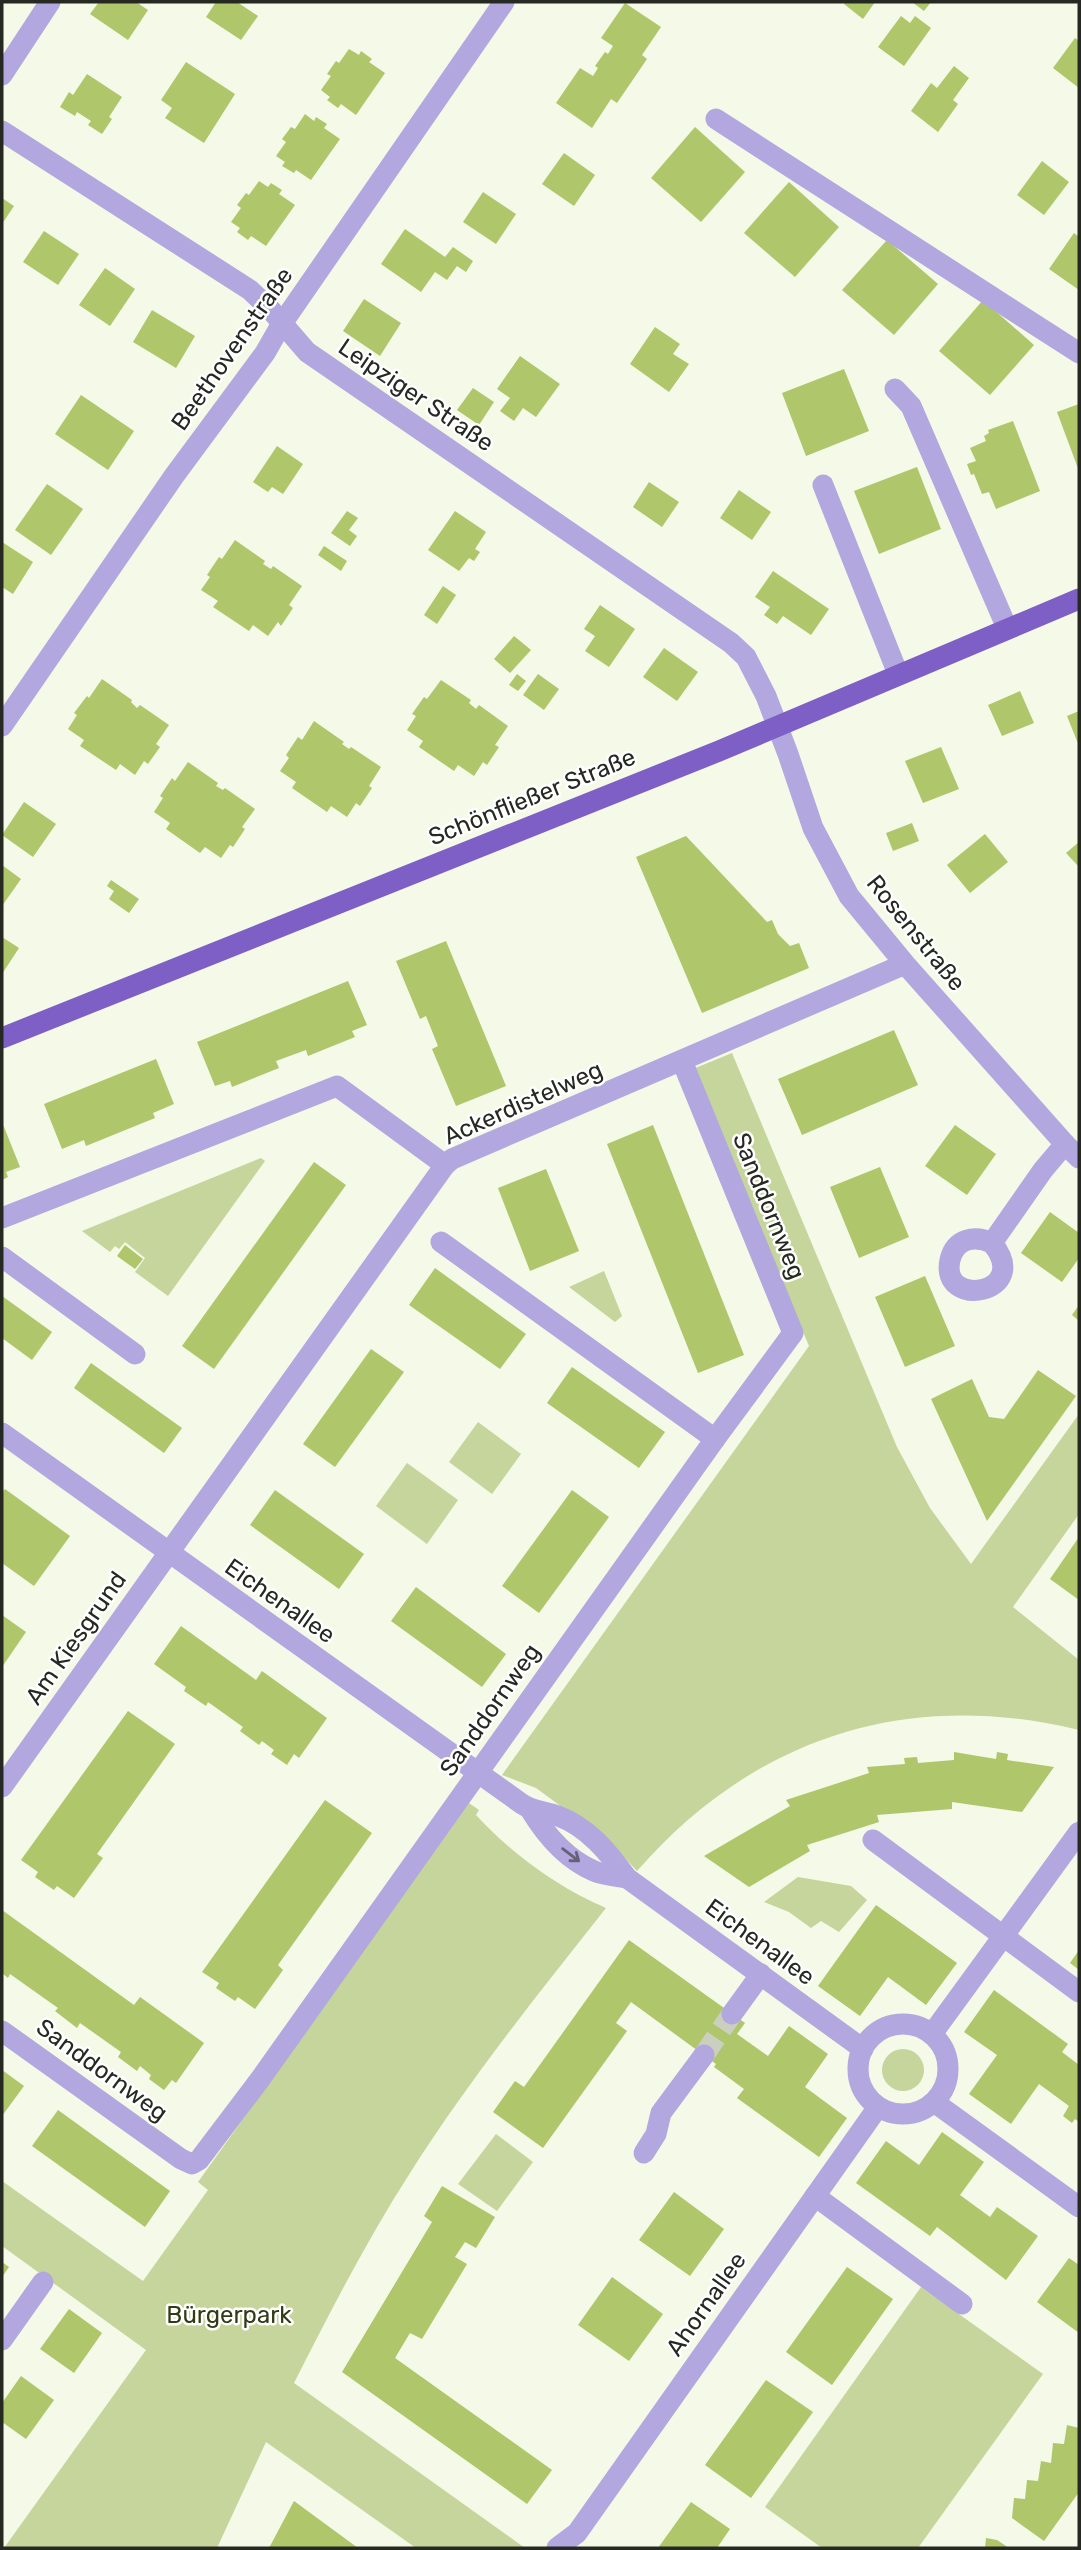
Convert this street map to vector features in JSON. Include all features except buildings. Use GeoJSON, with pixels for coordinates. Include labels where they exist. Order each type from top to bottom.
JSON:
{"type":"FeatureCollection","features":[{"type":"Feature","properties":{"kind":"main road","name":"Schönfließer Straße"},"geometry":{"type":"LineString","coordinates":[[2,1038],[719,751],[777,724],[1079,599]]}},
{"type":"Feature","properties":{"kind":"street"},"geometry":{"type":"LineString","coordinates":[[2,75],[50,2]]}},
{"type":"Feature","properties":{"kind":"street","name":"Beethovenstraße"},"geometry":{"type":"LineString","coordinates":[[2,726],[174,476],[265,353],[281,325],[504,2]]}},
{"type":"Feature","properties":{"kind":"street"},"geometry":{"type":"LineString","coordinates":[[716,119],[1079,353]]}},
{"type":"Feature","properties":{"kind":"street","name":"Leipziger Straße"},"geometry":{"type":"LineString","coordinates":[[2,131],[250,290],[307,352],[732,643],[746,657],[777,724]]}},
{"type":"Feature","properties":{"kind":"street"},"geometry":{"type":"LineString","coordinates":[[895,389],[911,406],[1007,628]]}},
{"type":"Feature","properties":{"kind":"street"},"geometry":{"type":"LineString","coordinates":[[822,485],[898,674]]}},
{"type":"Feature","properties":{"kind":"street","name":"Rosenstraße"},"geometry":{"type":"LineString","coordinates":[[777,724],[813,828],[849,896],[905,964],[1072,1151],[1043,1170],[992,1243]]}},
{"type":"Feature","properties":{"kind":"street","name":"Ackerdistelweg"},"geometry":{"type":"LineString","coordinates":[[168,1554],[445,1165],[452,1159],[905,964]]}},
{"type":"Feature","properties":{"kind":"street","name":"Sanddornweg"},"geometry":{"type":"LineString","coordinates":[[2,2031],[181,2159],[192,2164],[199,2160],[261,2078],[793,1333],[682,1061]]}},
{"type":"Feature","properties":{"kind":"street"},"geometry":{"type":"LineString","coordinates":[[2,1218],[337,1086],[445,1165]]}},
{"type":"Feature","properties":{"kind":"street"},"geometry":{"type":"LineString","coordinates":[[441,1242],[715,1439]]}},
{"type":"Feature","properties":{"kind":"street"},"geometry":{"type":"LineString","coordinates":[[2,1257],[135,1354]]}},
{"type":"Feature","properties":{"kind":"street","name":"Eichenallee"},"geometry":{"type":"LineString","coordinates":[[2,1433],[530,1810],[559,1816],[587,1833],[609,1852],[626,1878],[863,2049]]}},
{"type":"Feature","properties":{"kind":"street","name":"Am Kiesgrund"},"geometry":{"type":"LineString","coordinates":[[2,1787],[168,1554]]}},
{"type":"Feature","properties":{"kind":"street"},"geometry":{"type":"LineString","coordinates":[[932,2034],[1079,1832]]}},
{"type":"Feature","properties":{"kind":"street"},"geometry":{"type":"LineString","coordinates":[[873,1840],[1079,1992]]}},
{"type":"Feature","properties":{"kind":"street"},"geometry":{"type":"LineString","coordinates":[[732,2014],[761,1974]]}},
{"type":"Feature","properties":{"kind":"street"},"geometry":{"type":"LineString","coordinates":[[894,2025],[914,2025],[932,2034],[944,2049],[949,2068],[945,2087],[934,2102],[922,2110],[907,2114],[892,2113],[878,2107],[867,2095],[860,2081],[859,2064],[863,2049],[876,2034],[894,2025]]}},
{"type":"Feature","properties":{"kind":"street"},"geometry":{"type":"LineString","coordinates":[[644,2152],[656,2134],[661,2113],[704,2054]]}},
{"type":"Feature","properties":{"kind":"street"},"geometry":{"type":"LineString","coordinates":[[934,2102],[1079,2207]]}},
{"type":"Feature","properties":{"kind":"street","name":"Ahornallee"},"geometry":{"type":"LineString","coordinates":[[557,2548],[575,2540],[878,2107]]}},
{"type":"Feature","properties":{"kind":"street"},"geometry":{"type":"LineString","coordinates":[[815,2196],[962,2304]]}},
{"type":"Feature","properties":{"kind":"street"},"geometry":{"type":"LineString","coordinates":[[2,2340],[43,2282]]}},
{"type":"Feature","properties":{"kind":"green space"},"geometry":{"type":"Polygon","coordinates":[[[732,1053],[897,1447],[930,1508],[971,1564],[1079,1414],[1079,1514],[1013,1607],[1079,1660],[1079,1730],[1015,1719],[954,1715],[894,1721],[837,1734],[783,1756],[731,1787],[683,1825],[637,1871],[611,1843],[536,1788],[502,1775],[809,1346],[693,1069],[732,1053]]]}},
{"type":"Feature","properties":{"kind":"green space"},"geometry":{"type":"Polygon","coordinates":[[[261,1158],[265,1161],[168,1296],[135,1272],[145,1258],[125,1242],[119,1249],[115,1246],[110,1252],[82,1231],[261,1158]]]}},
{"type":"Feature","properties":{"kind":"green space"},"geometry":{"type":"Polygon","coordinates":[[[604,1271],[622,1316],[615,1322],[569,1287],[604,1271]]]}},
{"type":"Feature","properties":{"kind":"green space"},"geometry":{"type":"Polygon","coordinates":[[[478,1422],[521,1454],[492,1494],[449,1462],[478,1422]]]}},
{"type":"Feature","properties":{"kind":"green space"},"geometry":{"type":"Polygon","coordinates":[[[407,1463],[458,1500],[427,1544],[376,1506],[407,1463]]]}},
{"type":"Feature","properties":{"kind":"green space","name":"Bürgerpark"},"geometry":{"type":"Polygon","coordinates":[[[469,1803],[479,1810],[476,1815],[520,1856],[553,1880],[606,1908],[505,2038],[433,2138],[364,2250],[294,2383],[525,2548],[416,2548],[266,2442],[217,2548],[4,2548],[146,2350],[2,2246],[2,2181],[143,2281],[208,2190],[198,2182],[469,1803]]]}},
{"type":"Feature","properties":{"kind":"green space"},"geometry":{"type":"Polygon","coordinates":[[[798,1877],[851,1886],[867,1900],[839,1932],[821,1921],[811,1928],[789,1912],[764,1902],[798,1877]]]}},
{"type":"Feature","properties":{"kind":"green space"},"geometry":{"type":"Polygon","coordinates":[[[903,2049],[918,2055],[924,2070],[918,2085],[903,2091],[888,2085],[882,2070],[888,2055],[903,2049]]]}},
{"type":"Feature","properties":{"kind":"green space"},"geometry":{"type":"Polygon","coordinates":[[[496,2134],[533,2162],[497,2211],[458,2184],[496,2134]]]}},
{"type":"Feature","properties":{"kind":"green space"},"geometry":{"type":"Polygon","coordinates":[[[921,2287],[1043,2374],[918,2548],[822,2548],[765,2507],[921,2287]]]}},
{"type":"Feature","properties":{"kind":"tunnel"},"geometry":{"type":"LineString","coordinates":[[704,2055],[732,2014]]}}]}
